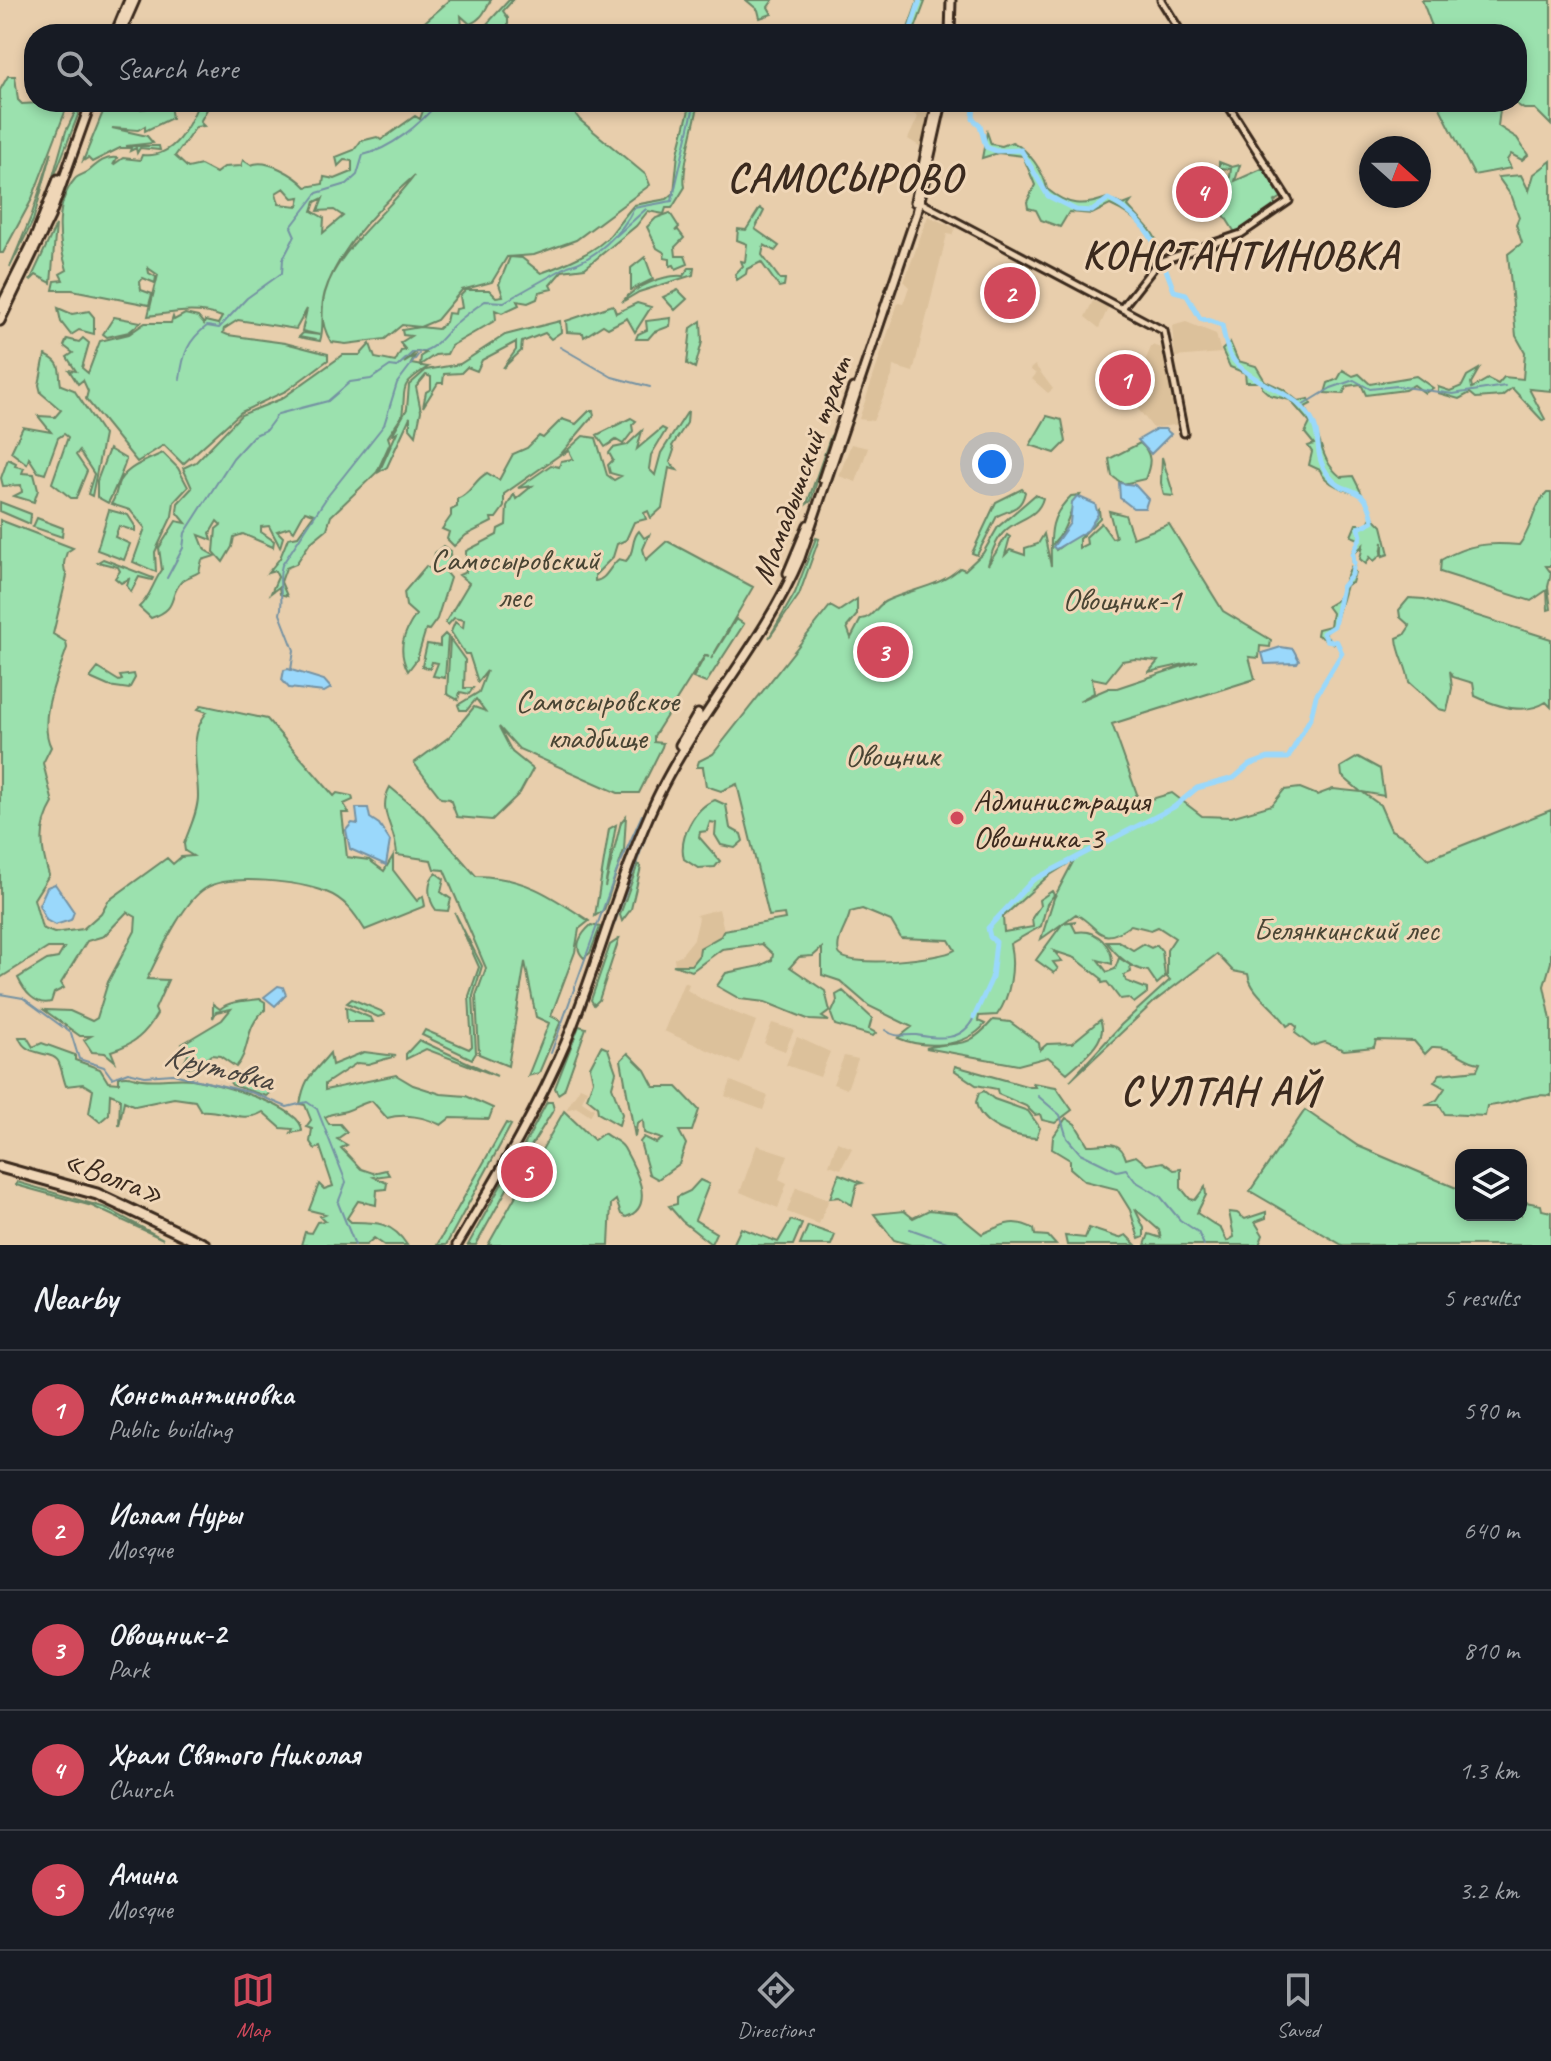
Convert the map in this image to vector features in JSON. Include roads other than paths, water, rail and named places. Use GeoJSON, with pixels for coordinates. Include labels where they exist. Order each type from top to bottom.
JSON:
{"type":"FeatureCollection","features":[{"type":"Feature","properties":{"kind":"highway","name":"«Волга»"},"geometry":{"type":"LineString","coordinates":[[0,1170],[96,1198],[196,1245]]}},
{"type":"Feature","properties":{"kind":"highway","name":"«Волга»"},"geometry":{"type":"LineString","coordinates":[[0,1170],[97,1194],[205,1245]]}},
{"type":"Feature","properties":{"kind":"main road"},"geometry":{"type":"LineString","coordinates":[[122,24],[132,0]]}},
{"type":"Feature","properties":{"kind":"main road"},"geometry":{"type":"LineString","coordinates":[[948,24],[949,0]]}},
{"type":"Feature","properties":{"kind":"main road"},"geometry":{"type":"LineString","coordinates":[[0,308],[45,214],[84,112]]}},
{"type":"Feature","properties":{"kind":"main road"},"geometry":{"type":"LineString","coordinates":[[0,321],[50,217],[85,112]]}},
{"type":"Feature","properties":{"kind":"main road","name":"Мамадышский тракт"},"geometry":{"type":"LineString","coordinates":[[493,1180],[539,1103],[566,1041],[635,850],[666,779],[703,714],[767,621],[791,578],[915,217],[923,204],[938,112]]}},
{"type":"Feature","properties":{"kind":"main road","name":"Мамадышский тракт"},"geometry":{"type":"LineString","coordinates":[[493,1180],[562,1042],[631,849],[662,777],[787,576],[923,204],[938,112]]}},
{"type":"Feature","properties":{"kind":"main road"},"geometry":{"type":"LineString","coordinates":[[456,1245],[493,1180]]}},
{"type":"Feature","properties":{"kind":"street"},"geometry":{"type":"LineString","coordinates":[[1161,0],[1176,24]]}},
{"type":"Feature","properties":{"kind":"street"},"geometry":{"type":"LineString","coordinates":[[1122,308],[1158,262],[1241,234],[1289,201],[1232,112]]}},
{"type":"Feature","properties":{"kind":"street"},"geometry":{"type":"LineString","coordinates":[[923,204],[1161,329],[1167,336],[1184,433]]}},
{"type":"Feature","properties":{"kind":"water"},"geometry":{"type":"Polygon","coordinates":[[[1157,429],[1165,429],[1171,434],[1151,454],[1138,440],[1157,429]]]}},
{"type":"Feature","properties":{"kind":"water"},"geometry":{"type":"Polygon","coordinates":[[[1119,483],[1135,485],[1148,499],[1145,508],[1133,508],[1120,498],[1119,483]]]}},
{"type":"Feature","properties":{"kind":"water"},"geometry":{"type":"Polygon","coordinates":[[[1077,496],[1095,504],[1098,514],[1088,530],[1056,549],[1053,547],[1070,523],[1072,502],[1077,496]]]}},
{"type":"Feature","properties":{"kind":"water"},"geometry":{"type":"Polygon","coordinates":[[[1281,647],[1293,649],[1299,660],[1297,663],[1265,664],[1262,653],[1281,647]]]}},
{"type":"Feature","properties":{"kind":"water"},"geometry":{"type":"Polygon","coordinates":[[[284,670],[324,680],[331,688],[324,692],[289,688],[282,680],[284,670]]]}},
{"type":"Feature","properties":{"kind":"water"},"geometry":{"type":"Polygon","coordinates":[[[356,808],[368,808],[370,818],[379,824],[390,841],[386,865],[350,849],[346,830],[352,823],[358,824],[356,808]]]}},
{"type":"Feature","properties":{"kind":"water"},"geometry":{"type":"Polygon","coordinates":[[[55,884],[74,912],[71,920],[55,925],[46,920],[39,905],[47,887],[55,884]]]}},
{"type":"Feature","properties":{"kind":"water"},"geometry":{"type":"Polygon","coordinates":[[[278,986],[283,987],[286,995],[275,1006],[264,997],[278,986]]]}},
{"type":"Feature","properties":{"kind":"waterway"},"geometry":{"type":"LineString","coordinates":[[912,24],[920,0]]}},
{"type":"Feature","properties":{"kind":"waterway"},"geometry":{"type":"LineString","coordinates":[[180,379],[185,355],[195,337],[207,326],[219,328],[247,298],[282,273],[283,259],[295,236],[291,227],[317,193],[347,184],[357,175],[363,155],[404,135],[429,112]]}},
{"type":"Feature","properties":{"kind":"waterway"},"geometry":{"type":"LineString","coordinates":[[167,578],[183,548],[185,533],[233,458],[253,436],[266,430],[278,414],[328,401],[350,382],[371,379],[390,366],[397,367],[413,352],[432,347],[485,301],[504,302],[588,258],[615,235],[634,208],[672,201],[693,112]]}},
{"type":"Feature","properties":{"kind":"waterway"},"geometry":{"type":"LineString","coordinates":[[973,112],[973,119],[980,125],[986,147],[996,151],[1021,150],[1048,196],[1076,210],[1092,211],[1108,199],[1134,217],[1151,237],[1174,291],[1186,294],[1200,318],[1222,325],[1230,355],[1238,366],[1298,403],[1307,413],[1316,431],[1324,469],[1335,483],[1360,495],[1370,508],[1373,521],[1359,528],[1361,536],[1353,554],[1354,563]]}},
{"type":"Feature","properties":{"kind":"waterway"},"geometry":{"type":"LineString","coordinates":[[616,236],[646,209]]}},
{"type":"Feature","properties":{"kind":"waterway"},"geometry":{"type":"LineString","coordinates":[[560,347],[612,377],[650,387]]}},
{"type":"Feature","properties":{"kind":"waterway"},"geometry":{"type":"LineString","coordinates":[[291,670],[294,650],[280,614],[282,565],[327,497],[384,425],[397,383],[419,354]]}},
{"type":"Feature","properties":{"kind":"waterway"},"geometry":{"type":"LineString","coordinates":[[1300,407],[1331,388],[1354,380],[1370,389],[1397,386],[1453,394],[1505,386]]}},
{"type":"Feature","properties":{"kind":"waterway"},"geometry":{"type":"LineString","coordinates":[[974,1017],[992,978],[996,942],[990,937],[988,928],[1033,880],[1174,807],[1197,788],[1234,778],[1249,765],[1268,758],[1288,758],[1311,717],[1316,696],[1342,653],[1337,642],[1327,640],[1323,633],[1334,626],[1342,587],[1352,575],[1353,568]]}},
{"type":"Feature","properties":{"kind":"waterway"},"geometry":{"type":"LineString","coordinates":[[551,1053],[616,873],[642,815]]}},
{"type":"Feature","properties":{"kind":"waterway"},"geometry":{"type":"LineString","coordinates":[[614,925],[652,820]]}},
{"type":"Feature","properties":{"kind":"waterway","name":"Крутовка"},"geometry":{"type":"LineString","coordinates":[[0,994],[23,998],[71,1033],[79,1059],[104,1067],[112,1078],[128,1072],[145,1076],[173,1074],[253,1093],[287,1107],[307,1102],[317,1109],[346,1182],[338,1203],[355,1245]]}},
{"type":"Feature","properties":{"kind":"waterway"},"geometry":{"type":"LineString","coordinates":[[885,1030],[897,1035],[950,1037],[964,1031],[974,1017]]}},
{"type":"Feature","properties":{"kind":"waterway"},"geometry":{"type":"LineString","coordinates":[[1038,1096],[1060,1115],[1067,1138],[1080,1153],[1117,1171],[1126,1169],[1135,1181],[1160,1196],[1180,1220],[1198,1232],[1204,1245]]}},
{"type":"Feature","properties":{"kind":"waterway"},"geometry":{"type":"LineString","coordinates":[[910,1229],[955,1245]]}},
{"type":"Feature","properties":{"kind":"place","name":"Храм Святого Николая"},"geometry":{"type":"Point","coordinates":[1202,192]}},
{"type":"Feature","properties":{"kind":"place","name":"Ислам Нуры"},"geometry":{"type":"Point","coordinates":[1010,293]}},
{"type":"Feature","properties":{"kind":"place","name":"Константиновка"},"geometry":{"type":"Point","coordinates":[1125,380]}},
{"type":"Feature","properties":{"kind":"place","name":"Овощник-2"},"geometry":{"type":"Point","coordinates":[883,652]}},
{"type":"Feature","properties":{"kind":"place","name":"Администрация Овошника-3"},"geometry":{"type":"Point","coordinates":[957,818]}},
{"type":"Feature","properties":{"kind":"place","name":"Амина"},"geometry":{"type":"Point","coordinates":[527,1172]}},
{"type":"Feature","properties":{"kind":"district","name":"САМОСЫРОВО"},"geometry":{"type":"Point","coordinates":[845,177]}},
{"type":"Feature","properties":{"kind":"district","name":"КОНСТАНТИНОВКА"},"geometry":{"type":"Point","coordinates":[1241,254]}},
{"type":"Feature","properties":{"kind":"district","name":"СУЛТАН АЙ"},"geometry":{"type":"Point","coordinates":[1220,1090]}},
{"type":"Feature","properties":{"kind":"park label","name":"Самосыровский лес"},"geometry":{"type":"Point","coordinates":[515,578]}},
{"type":"Feature","properties":{"kind":"park label","name":"Овощник-1"},"geometry":{"type":"Point","coordinates":[1122,599]}},
{"type":"Feature","properties":{"kind":"park label","name":"Самосыровское кладбище"},"geometry":{"type":"Point","coordinates":[597,718]}},
{"type":"Feature","properties":{"kind":"park label","name":"Овощник"},"geometry":{"type":"Point","coordinates":[892,755]}},
{"type":"Feature","properties":{"kind":"park label","name":"Белянкинский лес"},"geometry":{"type":"Point","coordinates":[1346,929]}}]}
